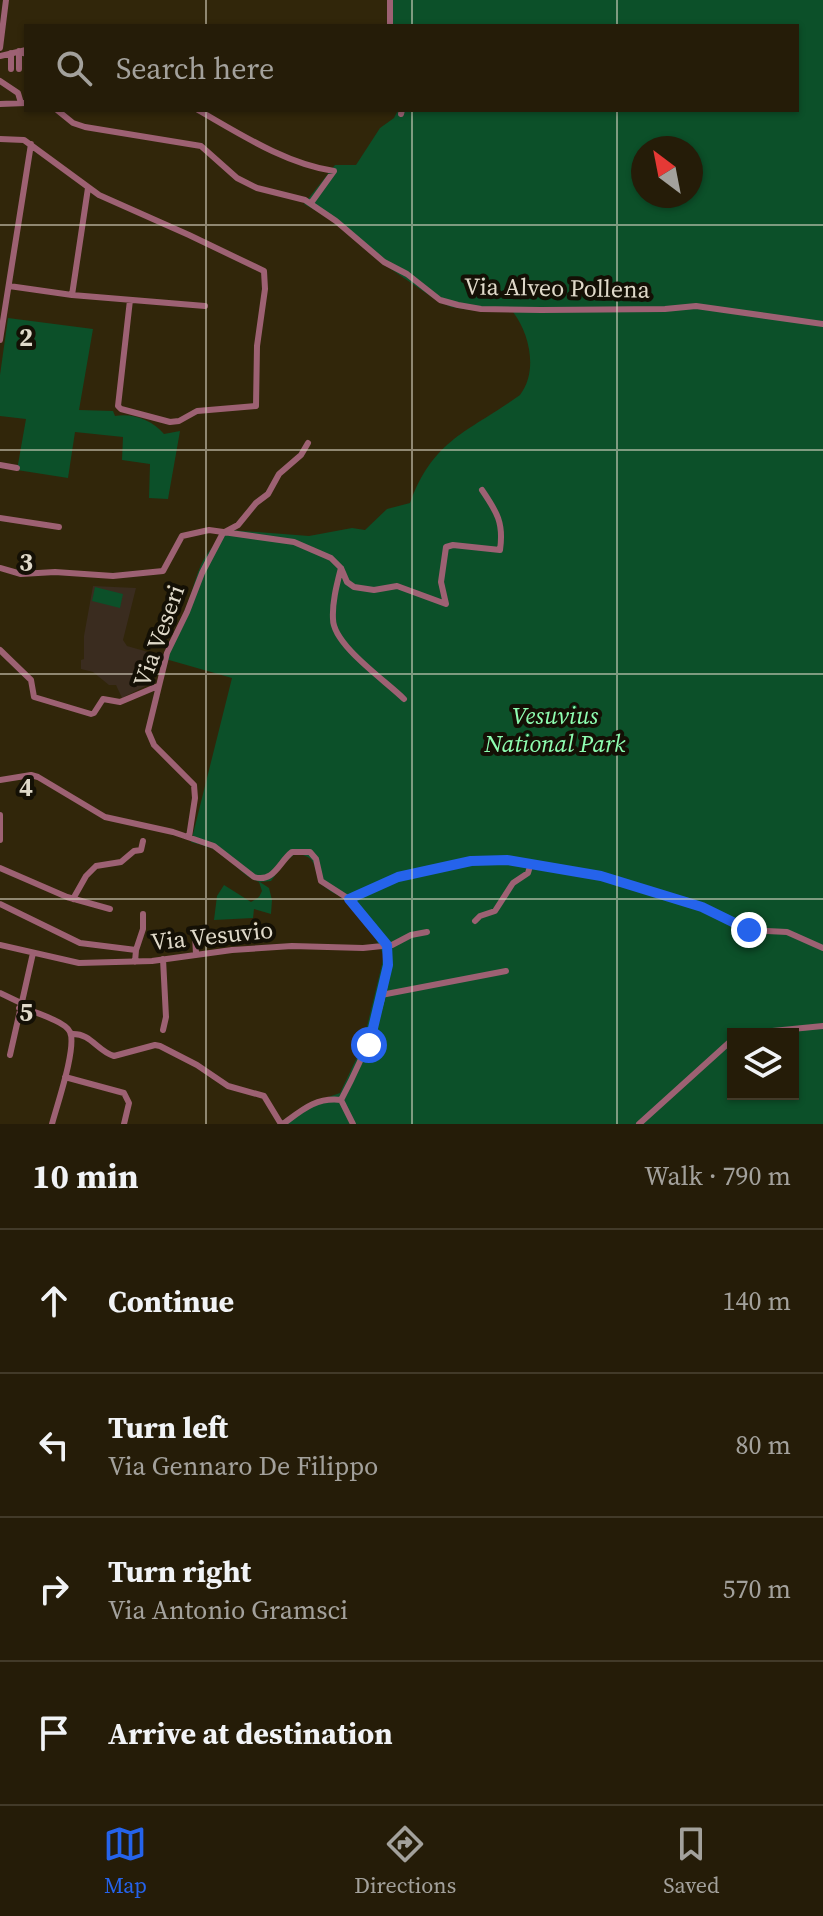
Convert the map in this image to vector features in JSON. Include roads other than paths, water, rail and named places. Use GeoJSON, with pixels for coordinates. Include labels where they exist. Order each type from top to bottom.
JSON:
{"type":"FeatureCollection","features":[{"type":"Feature","properties":{"kind":"street"},"geometry":{"type":"LineString","coordinates":[[0,48],[6,0]]}},
{"type":"Feature","properties":{"kind":"street"},"geometry":{"type":"LineString","coordinates":[[390,0],[390,24]]}},
{"type":"Feature","properties":{"kind":"street"},"geometry":{"type":"LineString","coordinates":[[11,53],[15,69],[24,52]]}},
{"type":"Feature","properties":{"kind":"street"},"geometry":{"type":"LineString","coordinates":[[0,56],[24,52]]}},
{"type":"Feature","properties":{"kind":"street"},"geometry":{"type":"LineString","coordinates":[[0,81],[18,93],[24,103],[0,104]]}},
{"type":"Feature","properties":{"kind":"street","name":"Via Alveo Pollena"},"geometry":{"type":"LineString","coordinates":[[59,112],[73,123],[85,127],[201,146],[237,178],[257,188],[311,203],[384,262],[407,274],[440,300],[458,305],[481,309],[541,310],[696,306],[823,324]]}},
{"type":"Feature","properties":{"kind":"street"},"geometry":{"type":"LineString","coordinates":[[202,112],[251,140],[314,168],[334,171],[311,203]]}},
{"type":"Feature","properties":{"kind":"street"},"geometry":{"type":"LineString","coordinates":[[0,139],[24,140],[88,188],[264,271],[265,289],[257,346],[256,406],[197,411],[179,421],[170,422],[121,409],[118,406],[130,300]]}},
{"type":"Feature","properties":{"kind":"street"},"geometry":{"type":"LineString","coordinates":[[0,340],[31,144]]}},
{"type":"Feature","properties":{"kind":"street"},"geometry":{"type":"LineString","coordinates":[[72,295],[88,188]]}},
{"type":"Feature","properties":{"kind":"street"},"geometry":{"type":"LineString","coordinates":[[9,286],[72,295],[205,306]]}},
{"type":"Feature","properties":{"kind":"street"},"geometry":{"type":"LineString","coordinates":[[223,533],[238,525],[268,494],[279,474],[301,455],[308,443]]}},
{"type":"Feature","properties":{"kind":"street"},"geometry":{"type":"LineString","coordinates":[[0,465],[17,468]]}},
{"type":"Feature","properties":{"kind":"street","name":"Via Veseri"},"geometry":{"type":"LineString","coordinates":[[0,568],[21,574],[55,572],[113,576],[163,571],[182,536],[209,530],[294,542],[323,553],[341,568],[347,582],[354,587],[374,590],[397,586],[446,604],[441,582],[446,547],[500,550],[499,515],[482,490]]}},
{"type":"Feature","properties":{"kind":"street"},"geometry":{"type":"LineString","coordinates":[[0,518],[59,527]]}},
{"type":"Feature","properties":{"kind":"street","name":"Via Veseri"},"geometry":{"type":"LineString","coordinates":[[189,837],[194,785],[154,745],[148,735],[148,724],[167,653],[223,533]]}},
{"type":"Feature","properties":{"kind":"street"},"geometry":{"type":"LineString","coordinates":[[341,568],[332,620],[335,629],[351,651],[404,699]]}},
{"type":"Feature","properties":{"kind":"street"},"geometry":{"type":"LineString","coordinates":[[0,650],[31,680],[34,697],[91,714],[107,697],[120,702],[158,686]]}},
{"type":"Feature","properties":{"kind":"street"},"geometry":{"type":"LineString","coordinates":[[0,780],[31,775],[38,777],[105,817],[189,837],[222,850],[254,877],[261,879],[272,875],[292,852],[310,852],[316,859],[321,881],[349,899],[387,945],[388,965],[369,1045],[341,1100]]}},
{"type":"Feature","properties":{"kind":"street"},"geometry":{"type":"LineString","coordinates":[[0,815],[0,840]]}},
{"type":"Feature","properties":{"kind":"street"},"geometry":{"type":"LineString","coordinates":[[73,899],[90,871],[104,863],[121,862],[134,851],[140,851],[143,841]]}},
{"type":"Feature","properties":{"kind":"street"},"geometry":{"type":"LineString","coordinates":[[349,899],[398,877],[471,861],[488,859],[531,863],[601,876],[702,907],[749,930],[787,932],[823,948]]}},
{"type":"Feature","properties":{"kind":"street"},"geometry":{"type":"LineString","coordinates":[[475,921],[495,911],[513,883],[528,873],[531,863]]}},
{"type":"Feature","properties":{"kind":"street"},"geometry":{"type":"LineString","coordinates":[[0,868],[73,899],[110,909]]}},
{"type":"Feature","properties":{"kind":"street"},"geometry":{"type":"LineString","coordinates":[[0,904],[80,943],[136,950]]}},
{"type":"Feature","properties":{"kind":"street"},"geometry":{"type":"LineString","coordinates":[[135,962],[143,929],[143,914]]}},
{"type":"Feature","properties":{"kind":"street"},"geometry":{"type":"LineString","coordinates":[[195,932],[196,955]]}},
{"type":"Feature","properties":{"kind":"street"},"geometry":{"type":"LineString","coordinates":[[366,948],[375,932]]}},
{"type":"Feature","properties":{"kind":"street","name":"Via Vesuvio"},"geometry":{"type":"LineString","coordinates":[[0,945],[79,963],[135,962],[292,946],[366,948],[387,945],[427,932]]}},
{"type":"Feature","properties":{"kind":"street"},"geometry":{"type":"LineString","coordinates":[[10,1055],[33,953]]}},
{"type":"Feature","properties":{"kind":"street"},"geometry":{"type":"LineString","coordinates":[[163,959],[166,1017],[163,1030]]}},
{"type":"Feature","properties":{"kind":"street"},"geometry":{"type":"LineString","coordinates":[[381,995],[506,971]]}},
{"type":"Feature","properties":{"kind":"street"},"geometry":{"type":"LineString","coordinates":[[0,993],[20,1006],[67,1027],[72,1034],[70,1059],[52,1124]]}},
{"type":"Feature","properties":{"kind":"street"},"geometry":{"type":"LineString","coordinates":[[799,1028],[823,1026]]}},
{"type":"Feature","properties":{"kind":"street"},"geometry":{"type":"LineString","coordinates":[[72,1034],[89,1037],[102,1050],[114,1056],[160,1046],[228,1086],[264,1096],[282,1124],[308,1105],[327,1098],[341,1100]]}},
{"type":"Feature","properties":{"kind":"street"},"geometry":{"type":"LineString","coordinates":[[639,1124],[727,1044]]}},
{"type":"Feature","properties":{"kind":"street"},"geometry":{"type":"LineString","coordinates":[[65,1077],[124,1093],[129,1103],[124,1124]]}},
{"type":"Feature","properties":{"kind":"street"},"geometry":{"type":"LineString","coordinates":[[341,1100],[353,1124]]}},
{"type":"Feature","properties":{"kind":"park label","name":"Vesuvius National Park"},"geometry":{"type":"Point","coordinates":[555,730]}}]}
